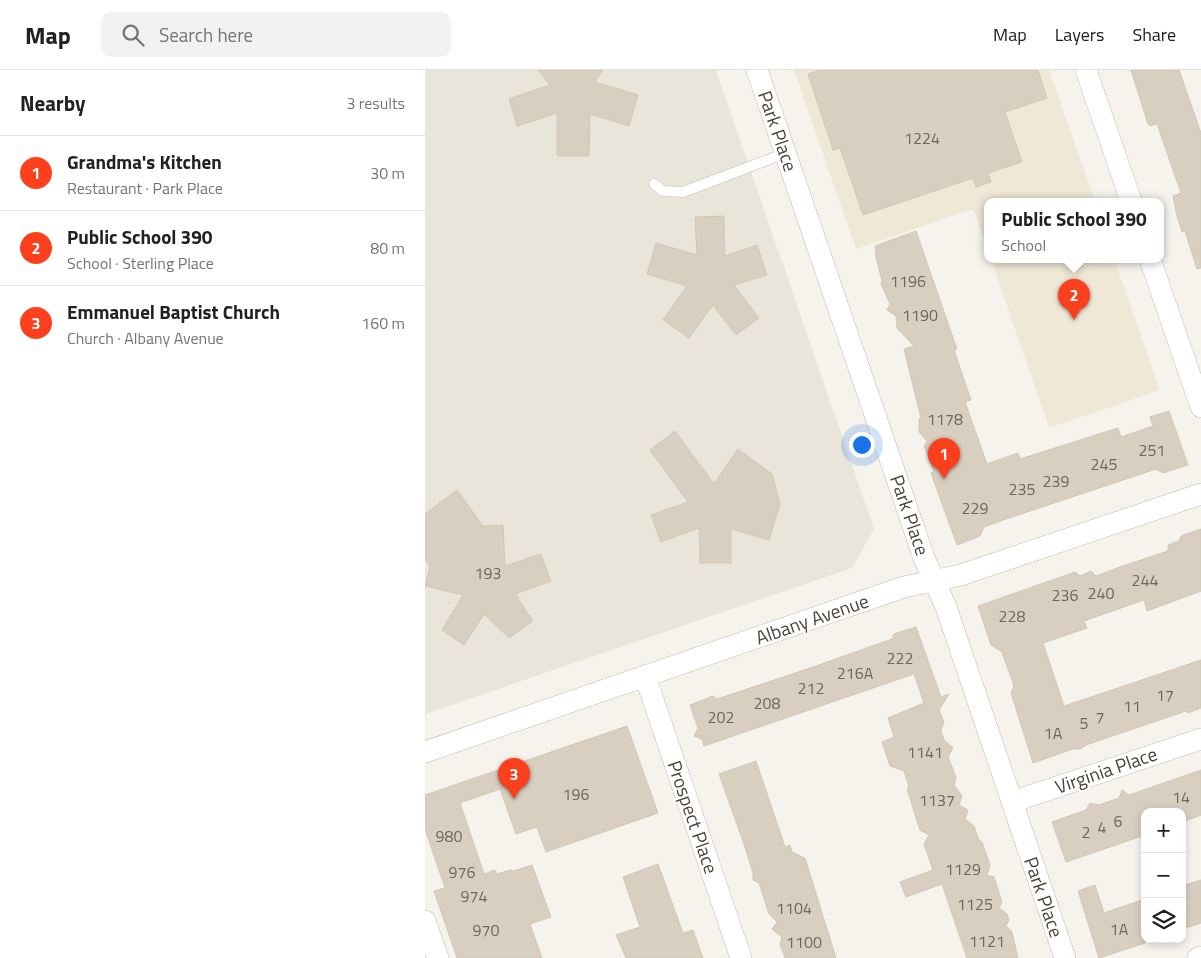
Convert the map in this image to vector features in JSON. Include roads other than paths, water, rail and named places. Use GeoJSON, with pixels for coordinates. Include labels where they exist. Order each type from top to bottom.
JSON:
{"type":"FeatureCollection","features":[{"type":"Feature","properties":{"kind":"street","name":"Park Place"},"geometry":{"type":"LineString","coordinates":[[757,70],[924,558],[945,607],[1065,958]]}},
{"type":"Feature","properties":{"kind":"street"},"geometry":{"type":"LineString","coordinates":[[1086,70],[1130,198]]}},
{"type":"Feature","properties":{"kind":"street"},"geometry":{"type":"LineString","coordinates":[[1151,263],[1201,407]]}},
{"type":"Feature","properties":{"kind":"street","name":"Albany Avenue"},"geometry":{"type":"LineString","coordinates":[[425,752],[903,587],[961,576],[1201,494]]}},
{"type":"Feature","properties":{"kind":"street","name":"Prospect Place"},"geometry":{"type":"LineString","coordinates":[[645,676],[741,958]]}},
{"type":"Feature","properties":{"kind":"street","name":"Virginia Place"},"geometry":{"type":"LineString","coordinates":[[1011,802],[1201,739]]}},
{"type":"Feature","properties":{"kind":"street"},"geometry":{"type":"LineString","coordinates":[[425,921],[438,958]]}},
{"type":"Feature","properties":{"kind":"lane"},"geometry":{"type":"LineString","coordinates":[[654,184],[663,192],[683,192],[786,153]]}},
{"type":"Feature","properties":{"kind":"place","name":"Public School 390"},"geometry":{"type":"Point","coordinates":[1074,320]}},
{"type":"Feature","properties":{"kind":"place","name":"Grandma's Kitchen"},"geometry":{"type":"Point","coordinates":[944,479]}},
{"type":"Feature","properties":{"kind":"place","name":"Emmanuel Baptist Church"},"geometry":{"type":"Point","coordinates":[514,799]}}]}
